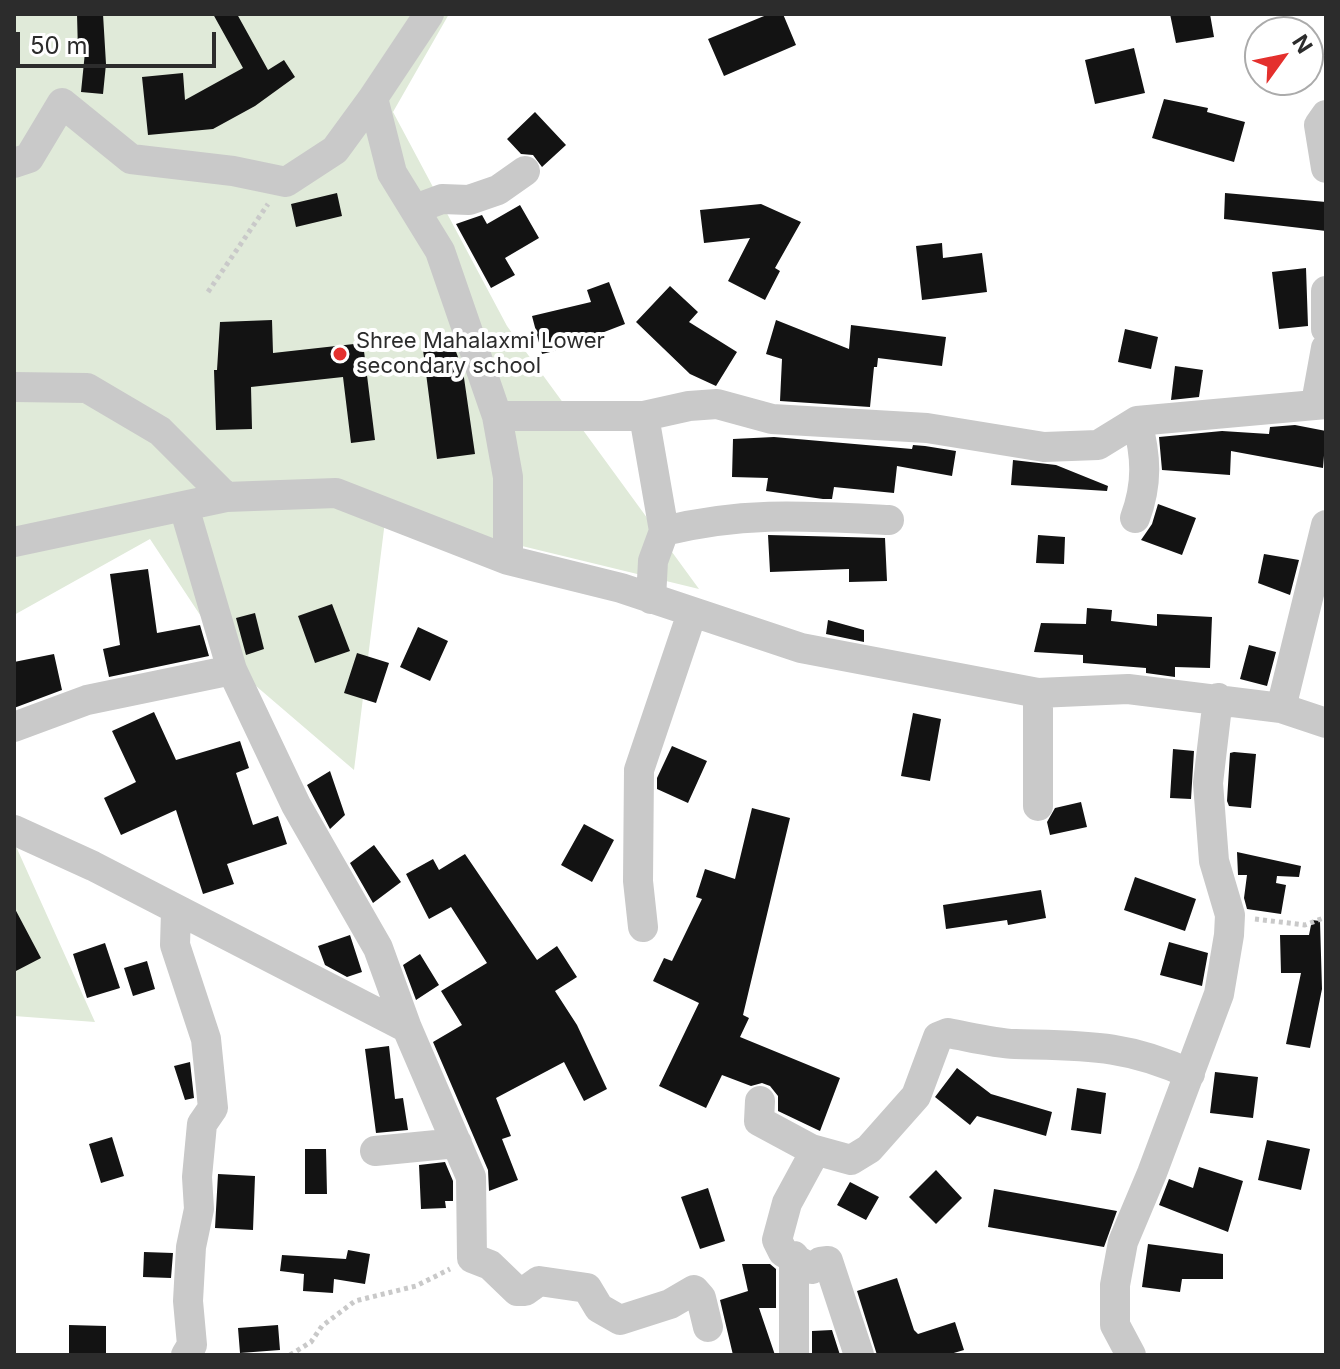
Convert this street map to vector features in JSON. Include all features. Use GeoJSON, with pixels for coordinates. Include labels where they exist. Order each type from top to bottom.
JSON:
{"type":"FeatureCollection","features":[{"type":"Feature","properties":{"kind":"street"},"geometry":{"type":"LineString","coordinates":[[14,163],[29,158],[62,103],[131,159],[233,171],[286,182],[335,150],[429,14]]}},
{"type":"Feature","properties":{"kind":"street"},"geometry":{"type":"LineString","coordinates":[[373,98],[392,173],[440,251],[497,416],[508,477],[508,560]]}},
{"type":"Feature","properties":{"kind":"street"},"geometry":{"type":"LineString","coordinates":[[1326,115],[1319,125],[1326,168]]}},
{"type":"Feature","properties":{"kind":"street"},"geometry":{"type":"LineString","coordinates":[[415,209],[442,199],[469,200],[498,190],[525,171]]}},
{"type":"Feature","properties":{"kind":"street"},"geometry":{"type":"LineString","coordinates":[[1326,291],[1326,329]]}},
{"type":"Feature","properties":{"kind":"street"},"geometry":{"type":"LineString","coordinates":[[497,416],[644,416],[689,406],[717,404],[772,419],[927,428],[1044,447],[1098,445],[1137,421],[1321,404],[1326,348]]}},
{"type":"Feature","properties":{"kind":"street"},"geometry":{"type":"LineString","coordinates":[[14,387],[87,388],[160,431],[226,497]]}},
{"type":"Feature","properties":{"kind":"street"},"geometry":{"type":"LineString","coordinates":[[644,416],[664,531],[653,561],[651,599]]}},
{"type":"Feature","properties":{"kind":"street"},"geometry":{"type":"LineString","coordinates":[[1135,518],[1144,494],[1146,456],[1137,421]]}},
{"type":"Feature","properties":{"kind":"street"},"geometry":{"type":"LineString","coordinates":[[14,542],[226,497],[336,493],[508,560],[651,599],[801,648],[1038,693],[1128,689],[1218,698],[1281,708],[1326,723]]}},
{"type":"Feature","properties":{"kind":"street"},"geometry":{"type":"LineString","coordinates":[[184,507],[232,670],[296,805],[378,948],[407,1028],[471,1177],[472,1258],[490,1265],[510,1287],[520,1292],[542,1281],[587,1288],[599,1308],[620,1320],[670,1304],[694,1290],[701,1298],[708,1327]]}},
{"type":"Feature","properties":{"kind":"street"},"geometry":{"type":"LineString","coordinates":[[664,531],[715,518],[777,514],[889,520]]}},
{"type":"Feature","properties":{"kind":"street"},"geometry":{"type":"LineString","coordinates":[[1281,708],[1326,525]]}},
{"type":"Feature","properties":{"kind":"street"},"geometry":{"type":"LineString","coordinates":[[643,927],[638,881],[639,770],[692,613]]}},
{"type":"Feature","properties":{"kind":"street"},"geometry":{"type":"LineString","coordinates":[[14,727],[87,700],[232,670]]}},
{"type":"Feature","properties":{"kind":"street"},"geometry":{"type":"LineString","coordinates":[[1038,693],[1038,806]]}},
{"type":"Feature","properties":{"kind":"street"},"geometry":{"type":"LineString","coordinates":[[1131,1355],[1115,1325],[1115,1285],[1123,1242],[1219,994],[1230,915],[1214,861],[1208,783],[1218,698]]}},
{"type":"Feature","properties":{"kind":"street"},"geometry":{"type":"LineString","coordinates":[[21,843],[93,866],[407,1028]]}},
{"type":"Feature","properties":{"kind":"street"},"geometry":{"type":"LineString","coordinates":[[176,911],[175,945],[206,1039],[213,1108],[202,1124],[197,1177],[199,1209],[191,1247],[192,1345],[186,1355]]}},
{"type":"Feature","properties":{"kind":"street"},"geometry":{"type":"LineString","coordinates":[[760,1101],[759,1121],[811,1149],[851,1160],[869,1149],[916,1096],[931,1046],[942,1034],[1012,1044],[1067,1043],[1108,1047],[1151,1056],[1190,1074]]}},
{"type":"Feature","properties":{"kind":"street"},"geometry":{"type":"LineString","coordinates":[[375,1151],[457,1143]]}},
{"type":"Feature","properties":{"kind":"street"},"geometry":{"type":"LineString","coordinates":[[811,1149],[812,1157],[787,1203],[777,1240],[783,1252],[812,1269],[820,1262],[828,1261],[859,1355]]}},
{"type":"Feature","properties":{"kind":"street"},"geometry":{"type":"LineString","coordinates":[[794,1256],[794,1355]]}},
{"type":"Feature","properties":{"kind":"path"},"geometry":{"type":"LineString","coordinates":[[208,292],[286,182]]}},
{"type":"Feature","properties":{"kind":"path"},"geometry":{"type":"LineString","coordinates":[[1230,915],[1305,925],[1326,917]]}},
{"type":"Feature","properties":{"kind":"path"},"geometry":{"type":"LineString","coordinates":[[290,1355],[311,1342],[322,1326],[355,1301],[416,1286],[472,1258]]}},
{"type":"Feature","properties":{"kind":"green space"},"geometry":{"type":"Polygon","coordinates":[[[14,14],[449,14],[393,112],[507,326],[699,589],[386,513],[354,770],[235,668],[150,539],[14,615],[14,14]]]}},
{"type":"Feature","properties":{"kind":"green space"},"geometry":{"type":"Polygon","coordinates":[[[14,842],[95,1022],[14,1016],[14,842]]]}},
{"type":"Feature","properties":{"kind":"building"},"geometry":{"type":"Polygon","coordinates":[[[77,14],[103,14],[106,64],[103,94],[81,92],[85,52],[78,52],[77,14]]]}},
{"type":"Feature","properties":{"kind":"building"},"geometry":{"type":"Polygon","coordinates":[[[213,14],[237,14],[268,70],[284,60],[295,77],[255,106],[213,129],[148,135],[142,77],[183,73],[185,100],[243,68],[213,14]]]}},
{"type":"Feature","properties":{"kind":"building"},"geometry":{"type":"Polygon","coordinates":[[[769,14],[783,14],[796,45],[724,76],[708,39],[769,14]]]}},
{"type":"Feature","properties":{"kind":"building"},"geometry":{"type":"Polygon","coordinates":[[[1170,14],[1210,14],[1214,37],[1176,43],[1170,14]]]}},
{"type":"Feature","properties":{"kind":"building"},"geometry":{"type":"Polygon","coordinates":[[[1134,48],[1145,93],[1095,104],[1085,60],[1134,48]]]}},
{"type":"Feature","properties":{"kind":"building"},"geometry":{"type":"Polygon","coordinates":[[[1164,99],[1208,108],[1207,112],[1245,122],[1234,162],[1152,138],[1164,99]]]}},
{"type":"Feature","properties":{"kind":"building"},"geometry":{"type":"Polygon","coordinates":[[[535,112],[566,145],[542,167],[533,155],[521,154],[507,139],[535,112]]]}},
{"type":"Feature","properties":{"kind":"building"},"geometry":{"type":"Polygon","coordinates":[[[337,193],[342,216],[296,227],[291,204],[337,193]]]}},
{"type":"Feature","properties":{"kind":"building"},"geometry":{"type":"Polygon","coordinates":[[[1225,193],[1326,202],[1326,231],[1224,219],[1225,193]]]}},
{"type":"Feature","properties":{"kind":"building"},"geometry":{"type":"Polygon","coordinates":[[[761,204],[801,222],[775,268],[780,271],[765,300],[728,281],[750,238],[704,243],[700,210],[761,204]]]}},
{"type":"Feature","properties":{"kind":"building"},"geometry":{"type":"Polygon","coordinates":[[[520,205],[539,238],[505,258],[515,275],[491,288],[456,224],[482,215],[487,224],[520,205]]]}},
{"type":"Feature","properties":{"kind":"building"},"geometry":{"type":"Polygon","coordinates":[[[942,243],[943,258],[982,253],[987,292],[922,300],[916,246],[942,243]]]}},
{"type":"Feature","properties":{"kind":"building"},"geometry":{"type":"Polygon","coordinates":[[[1306,268],[1308,326],[1279,329],[1272,272],[1306,268]]]}},
{"type":"Feature","properties":{"kind":"building"},"geometry":{"type":"Polygon","coordinates":[[[609,282],[625,324],[586,339],[587,343],[542,354],[532,316],[591,302],[587,290],[609,282]]]}},
{"type":"Feature","properties":{"kind":"building"},"geometry":{"type":"Polygon","coordinates":[[[670,286],[698,312],[689,322],[737,352],[716,386],[690,374],[636,322],[670,286]]]}},
{"type":"Feature","properties":{"kind":"building"},"geometry":{"type":"Polygon","coordinates":[[[272,320],[273,353],[363,343],[375,440],[351,443],[343,377],[251,387],[252,429],[216,430],[214,370],[217,370],[220,322],[272,320]]]}},
{"type":"Feature","properties":{"kind":"building"},"geometry":{"type":"Polygon","coordinates":[[[776,320],[849,349],[851,325],[946,337],[942,366],[878,358],[877,367],[874,367],[870,407],[780,401],[782,359],[766,354],[776,320]]]}},
{"type":"Feature","properties":{"kind":"building"},"geometry":{"type":"Polygon","coordinates":[[[1125,329],[1158,337],[1151,369],[1118,362],[1125,329]]]}},
{"type":"Feature","properties":{"kind":"building"},"geometry":{"type":"Polygon","coordinates":[[[450,335],[463,371],[475,454],[437,459],[422,342],[450,335]]]}},
{"type":"Feature","properties":{"kind":"building"},"geometry":{"type":"Polygon","coordinates":[[[1175,366],[1203,370],[1199,397],[1171,400],[1175,366]]]}},
{"type":"Feature","properties":{"kind":"building"},"geometry":{"type":"Polygon","coordinates":[[[1295,425],[1326,431],[1323,468],[1231,451],[1230,475],[1162,470],[1159,437],[1222,431],[1269,434],[1270,427],[1295,425]]]}},
{"type":"Feature","properties":{"kind":"building"},"geometry":{"type":"Polygon","coordinates":[[[774,437],[912,449],[913,445],[956,451],[952,476],[897,466],[894,493],[834,487],[832,499],[823,499],[766,491],[768,478],[732,477],[733,439],[774,437]]]}},
{"type":"Feature","properties":{"kind":"building"},"geometry":{"type":"Polygon","coordinates":[[[1013,460],[1056,465],[1108,486],[1107,491],[1011,485],[1013,460]]]}},
{"type":"Feature","properties":{"kind":"building"},"geometry":{"type":"Polygon","coordinates":[[[1158,504],[1196,518],[1182,555],[1141,540],[1152,524],[1158,504]]]}},
{"type":"Feature","properties":{"kind":"building"},"geometry":{"type":"Polygon","coordinates":[[[768,535],[885,538],[887,581],[849,582],[849,569],[770,572],[768,535]]]}},
{"type":"Feature","properties":{"kind":"building"},"geometry":{"type":"Polygon","coordinates":[[[1038,535],[1065,537],[1064,564],[1036,563],[1038,535]]]}},
{"type":"Feature","properties":{"kind":"building"},"geometry":{"type":"Polygon","coordinates":[[[1264,554],[1299,560],[1290,595],[1258,583],[1264,554]]]}},
{"type":"Feature","properties":{"kind":"building"},"geometry":{"type":"Polygon","coordinates":[[[148,569],[157,633],[200,625],[209,656],[109,677],[103,649],[120,645],[110,574],[148,569]]]}},
{"type":"Feature","properties":{"kind":"building"},"geometry":{"type":"Polygon","coordinates":[[[332,604],[350,651],[315,663],[298,616],[332,604]]]}},
{"type":"Feature","properties":{"kind":"building"},"geometry":{"type":"Polygon","coordinates":[[[1087,608],[1112,610],[1111,621],[1157,626],[1157,614],[1212,617],[1210,668],[1175,667],[1175,677],[1146,673],[1146,668],[1083,663],[1083,655],[1034,652],[1041,623],[1086,624],[1087,608]]]}},
{"type":"Feature","properties":{"kind":"building"},"geometry":{"type":"Polygon","coordinates":[[[255,613],[264,649],[246,655],[236,618],[255,613]]]}},
{"type":"Feature","properties":{"kind":"building"},"geometry":{"type":"Polygon","coordinates":[[[828,620],[864,630],[864,642],[826,634],[828,620]]]}},
{"type":"Feature","properties":{"kind":"building"},"geometry":{"type":"Polygon","coordinates":[[[418,627],[448,641],[430,681],[400,667],[418,627]]]}},
{"type":"Feature","properties":{"kind":"building"},"geometry":{"type":"Polygon","coordinates":[[[1249,645],[1276,652],[1267,686],[1240,679],[1249,645]]]}},
{"type":"Feature","properties":{"kind":"building"},"geometry":{"type":"Polygon","coordinates":[[[357,653],[389,663],[376,703],[344,693],[357,653]]]}},
{"type":"Feature","properties":{"kind":"building"},"geometry":{"type":"Polygon","coordinates":[[[54,654],[62,690],[14,708],[14,662],[54,654]]]}},
{"type":"Feature","properties":{"kind":"building"},"geometry":{"type":"Polygon","coordinates":[[[154,712],[176,760],[240,741],[249,768],[236,773],[253,825],[278,816],[287,844],[227,864],[234,884],[203,894],[176,810],[121,835],[104,798],[136,782],[112,731],[154,712]]]}},
{"type":"Feature","properties":{"kind":"building"},"geometry":{"type":"Polygon","coordinates":[[[913,713],[941,719],[930,781],[901,776],[913,713]]]}},
{"type":"Feature","properties":{"kind":"building"},"geometry":{"type":"Polygon","coordinates":[[[672,746],[707,761],[688,803],[657,789],[657,778],[672,746]]]}},
{"type":"Feature","properties":{"kind":"building"},"geometry":{"type":"Polygon","coordinates":[[[1173,749],[1194,751],[1191,799],[1170,798],[1173,749]]]}},
{"type":"Feature","properties":{"kind":"building"},"geometry":{"type":"Polygon","coordinates":[[[1230,753],[1256,754],[1251,808],[1229,806],[1227,801],[1230,753]]]}},
{"type":"Feature","properties":{"kind":"building"},"geometry":{"type":"Polygon","coordinates":[[[330,771],[345,815],[330,829],[307,785],[330,771]]]}},
{"type":"Feature","properties":{"kind":"building"},"geometry":{"type":"Polygon","coordinates":[[[1081,802],[1087,827],[1050,835],[1047,822],[1055,808],[1081,802]]]}},
{"type":"Feature","properties":{"kind":"building"},"geometry":{"type":"Polygon","coordinates":[[[752,808],[790,818],[743,1015],[749,1018],[740,1037],[840,1078],[820,1131],[778,1111],[778,1096],[770,1086],[762,1083],[751,1086],[722,1075],[706,1108],[659,1086],[699,1003],[653,981],[664,958],[672,961],[702,899],[696,897],[705,869],[735,879],[752,808]]]}},
{"type":"Feature","properties":{"kind":"building"},"geometry":{"type":"Polygon","coordinates":[[[584,824],[614,840],[592,882],[561,865],[584,824]]]}},
{"type":"Feature","properties":{"kind":"building"},"geometry":{"type":"Polygon","coordinates":[[[374,845],[401,882],[373,903],[350,863],[374,845]]]}},
{"type":"Feature","properties":{"kind":"building"},"geometry":{"type":"Polygon","coordinates":[[[1237,852],[1301,866],[1299,877],[1277,876],[1276,883],[1286,885],[1281,914],[1247,909],[1244,898],[1247,875],[1238,875],[1237,852]]]}},
{"type":"Feature","properties":{"kind":"building"},"geometry":{"type":"Polygon","coordinates":[[[465,854],[537,960],[557,946],[577,977],[555,991],[577,1025],[607,1089],[584,1101],[564,1062],[496,1098],[511,1136],[502,1139],[518,1180],[489,1191],[488,1170],[433,1042],[462,1025],[441,991],[487,963],[451,907],[429,919],[406,874],[433,859],[439,870],[465,854]]]}},
{"type":"Feature","properties":{"kind":"building"},"geometry":{"type":"Polygon","coordinates":[[[1135,877],[1196,899],[1185,931],[1124,910],[1135,877]]]}},
{"type":"Feature","properties":{"kind":"building"},"geometry":{"type":"Polygon","coordinates":[[[1041,890],[1046,918],[1008,925],[1007,920],[946,929],[943,905],[1041,890]]]}},
{"type":"Feature","properties":{"kind":"building"},"geometry":{"type":"Polygon","coordinates":[[[14,907],[41,958],[14,972],[14,907]]]}},
{"type":"Feature","properties":{"kind":"building"},"geometry":{"type":"Polygon","coordinates":[[[1312,920],[1320,921],[1322,989],[1310,1048],[1286,1044],[1301,973],[1281,973],[1280,935],[1309,935],[1312,920]]]}},
{"type":"Feature","properties":{"kind":"building"},"geometry":{"type":"Polygon","coordinates":[[[350,935],[362,972],[347,977],[325,965],[318,946],[350,935]]]}},
{"type":"Feature","properties":{"kind":"building"},"geometry":{"type":"Polygon","coordinates":[[[1169,942],[1208,953],[1202,986],[1160,975],[1169,942]]]}},
{"type":"Feature","properties":{"kind":"building"},"geometry":{"type":"Polygon","coordinates":[[[105,943],[120,988],[87,998],[73,954],[105,943]]]}},
{"type":"Feature","properties":{"kind":"building"},"geometry":{"type":"Polygon","coordinates":[[[420,954],[439,985],[416,1000],[403,965],[420,954]]]}},
{"type":"Feature","properties":{"kind":"building"},"geometry":{"type":"Polygon","coordinates":[[[147,961],[155,989],[133,996],[124,968],[147,961]]]}},
{"type":"Feature","properties":{"kind":"building"},"geometry":{"type":"Polygon","coordinates":[[[389,1046],[395,1099],[403,1098],[408,1130],[376,1133],[365,1049],[389,1046]]]}},
{"type":"Feature","properties":{"kind":"building"},"geometry":{"type":"Polygon","coordinates":[[[190,1062],[194,1098],[185,1100],[174,1066],[190,1062]]]}},
{"type":"Feature","properties":{"kind":"building"},"geometry":{"type":"Polygon","coordinates":[[[957,1068],[991,1094],[1052,1112],[1046,1136],[977,1116],[970,1125],[935,1097],[957,1068]]]}},
{"type":"Feature","properties":{"kind":"building"},"geometry":{"type":"Polygon","coordinates":[[[1215,1072],[1258,1077],[1253,1118],[1210,1113],[1215,1072]]]}},
{"type":"Feature","properties":{"kind":"building"},"geometry":{"type":"Polygon","coordinates":[[[1077,1088],[1106,1093],[1101,1134],[1071,1130],[1077,1088]]]}},
{"type":"Feature","properties":{"kind":"building"},"geometry":{"type":"Polygon","coordinates":[[[112,1137],[124,1176],[101,1183],[89,1144],[112,1137]]]}},
{"type":"Feature","properties":{"kind":"building"},"geometry":{"type":"Polygon","coordinates":[[[1267,1140],[1310,1149],[1301,1190],[1258,1180],[1267,1140]]]}},
{"type":"Feature","properties":{"kind":"building"},"geometry":{"type":"Polygon","coordinates":[[[305,1149],[326,1149],[327,1194],[305,1194],[305,1149]]]}},
{"type":"Feature","properties":{"kind":"building"},"geometry":{"type":"Polygon","coordinates":[[[445,1162],[453,1181],[453,1201],[445,1201],[446,1208],[421,1209],[419,1165],[445,1162]]]}},
{"type":"Feature","properties":{"kind":"building"},"geometry":{"type":"Polygon","coordinates":[[[1199,1167],[1243,1181],[1228,1232],[1159,1205],[1169,1179],[1193,1188],[1199,1167]]]}},
{"type":"Feature","properties":{"kind":"building"},"geometry":{"type":"Polygon","coordinates":[[[936,1170],[962,1198],[936,1224],[909,1197],[936,1170]]]}},
{"type":"Feature","properties":{"kind":"building"},"geometry":{"type":"Polygon","coordinates":[[[218,1174],[255,1176],[253,1230],[215,1228],[218,1174]]]}},
{"type":"Feature","properties":{"kind":"building"},"geometry":{"type":"Polygon","coordinates":[[[850,1182],[879,1197],[866,1220],[837,1205],[850,1182]]]}},
{"type":"Feature","properties":{"kind":"building"},"geometry":{"type":"Polygon","coordinates":[[[708,1188],[725,1241],[700,1249],[681,1197],[708,1188]]]}},
{"type":"Feature","properties":{"kind":"building"},"geometry":{"type":"Polygon","coordinates":[[[994,1189],[1117,1211],[1104,1247],[988,1227],[994,1189]]]}},
{"type":"Feature","properties":{"kind":"building"},"geometry":{"type":"Polygon","coordinates":[[[1148,1244],[1223,1254],[1223,1279],[1182,1279],[1180,1292],[1142,1287],[1148,1244]]]}},
{"type":"Feature","properties":{"kind":"building"},"geometry":{"type":"Polygon","coordinates":[[[348,1250],[370,1254],[365,1284],[334,1279],[333,1293],[303,1291],[304,1274],[280,1271],[282,1255],[346,1259],[348,1250]]]}},
{"type":"Feature","properties":{"kind":"building"},"geometry":{"type":"Polygon","coordinates":[[[144,1252],[173,1253],[171,1278],[143,1277],[144,1252]]]}},
{"type":"Feature","properties":{"kind":"building"},"geometry":{"type":"Polygon","coordinates":[[[742,1264],[770,1264],[776,1269],[776,1308],[759,1308],[775,1355],[733,1355],[720,1300],[748,1291],[742,1264]]]}},
{"type":"Feature","properties":{"kind":"building"},"geometry":{"type":"Polygon","coordinates":[[[897,1278],[914,1330],[918,1334],[955,1322],[964,1350],[947,1355],[877,1355],[857,1291],[897,1278]]]}},
{"type":"Feature","properties":{"kind":"building"},"geometry":{"type":"Polygon","coordinates":[[[69,1325],[106,1326],[106,1355],[69,1355],[69,1325]]]}},
{"type":"Feature","properties":{"kind":"building"},"geometry":{"type":"Polygon","coordinates":[[[278,1325],[280,1350],[240,1353],[238,1328],[278,1325]]]}},
{"type":"Feature","properties":{"kind":"building"},"geometry":{"type":"Polygon","coordinates":[[[832,1330],[840,1355],[812,1355],[812,1331],[832,1330]]]}},
{"type":"Feature","properties":{"kind":"place","name":"Shree Mahalaxmi Lower secondary school"},"geometry":{"type":"Point","coordinates":[340,354]}}]}
